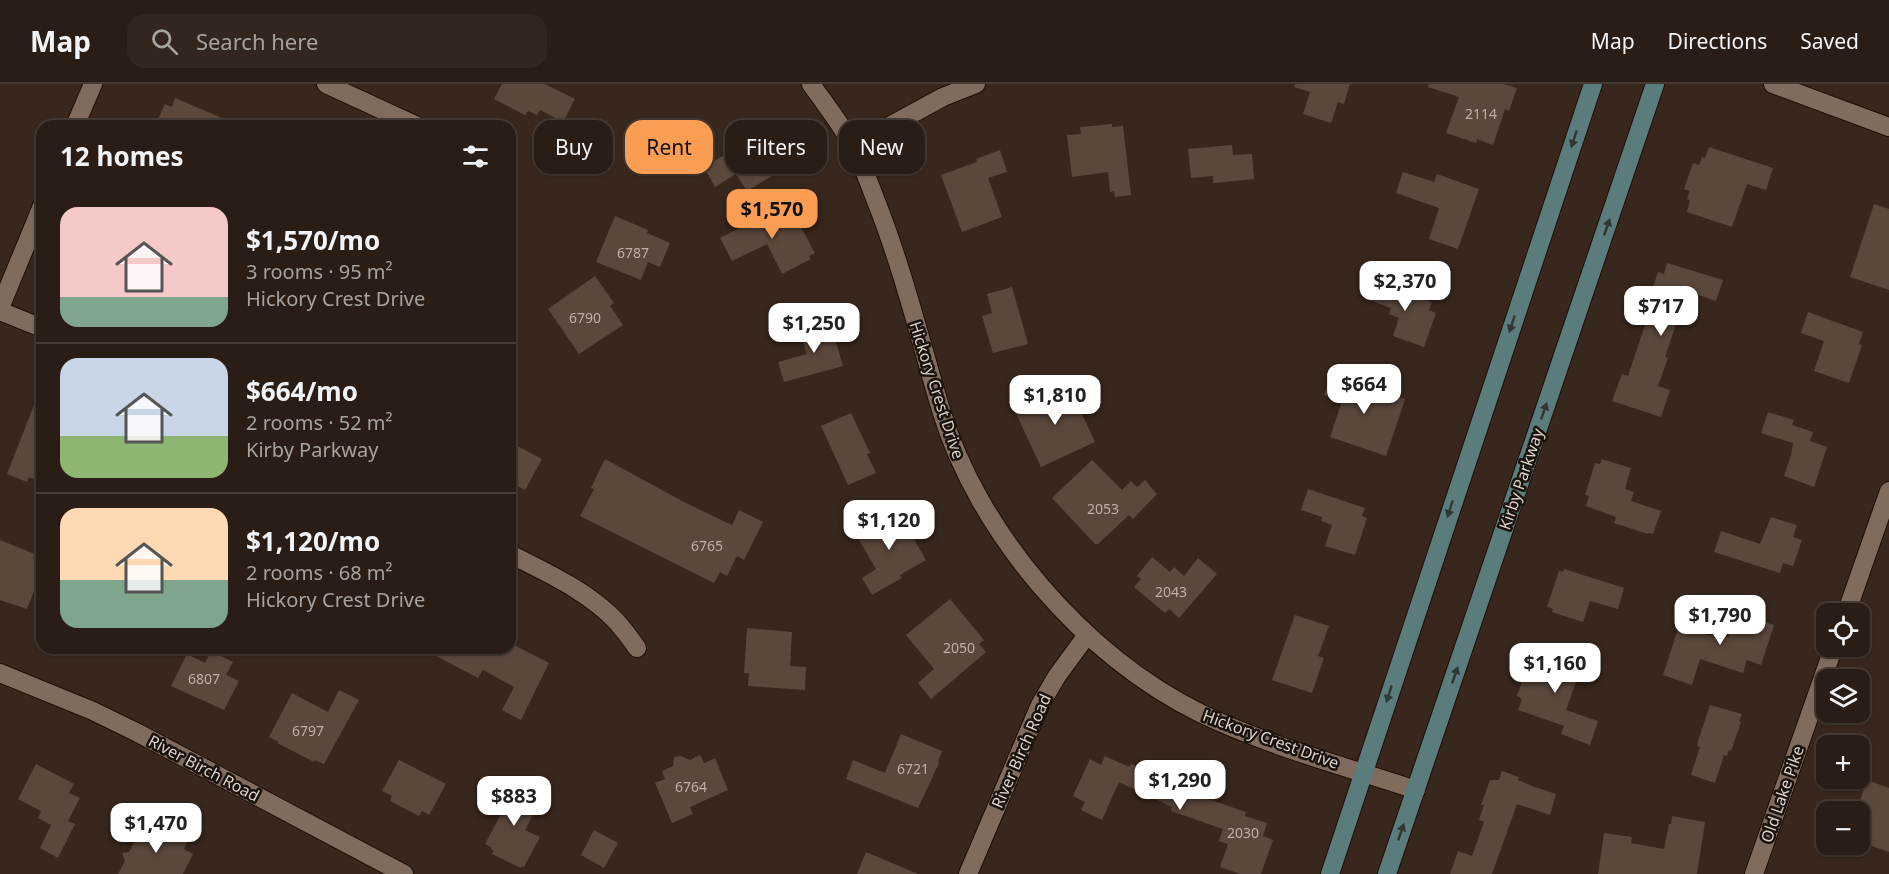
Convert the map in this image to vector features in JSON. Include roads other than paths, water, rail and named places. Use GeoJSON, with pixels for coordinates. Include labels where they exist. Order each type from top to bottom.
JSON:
{"type":"FeatureCollection","features":[{"type":"Feature","properties":{"kind":"main road"},"geometry":{"type":"LineString","coordinates":[[1330,874],[1593,84]]}},
{"type":"Feature","properties":{"kind":"main road","name":"Kirby Parkway"},"geometry":{"type":"LineString","coordinates":[[1387,874],[1655,84]]}},
{"type":"Feature","properties":{"kind":"street"},"geometry":{"type":"LineString","coordinates":[[78,120],[93,84]]}},
{"type":"Feature","properties":{"kind":"street"},"geometry":{"type":"LineString","coordinates":[[326,84],[404,120]]}},
{"type":"Feature","properties":{"kind":"street","name":"Hickory Crest Drive"},"geometry":{"type":"LineString","coordinates":[[811,84],[839,125]]}},
{"type":"Feature","properties":{"kind":"street"},"geometry":{"type":"LineString","coordinates":[[901,120],[944,97],[976,84]]}},
{"type":"Feature","properties":{"kind":"street"},"geometry":{"type":"LineString","coordinates":[[1773,84],[1889,127]]}},
{"type":"Feature","properties":{"kind":"street","name":"Hickory Crest Drive"},"geometry":{"type":"LineString","coordinates":[[865,174],[886,225],[941,412],[965,474],[1004,538],[1055,602],[1087,635],[1166,695],[1201,714],[1239,730],[1416,790]]}},
{"type":"Feature","properties":{"kind":"street"},"geometry":{"type":"LineString","coordinates":[[36,221],[0,309],[36,325]]}},
{"type":"Feature","properties":{"kind":"street"},"geometry":{"type":"LineString","coordinates":[[1850,603],[1889,490]]}},
{"type":"Feature","properties":{"kind":"street"},"geometry":{"type":"LineString","coordinates":[[516,557],[568,585],[595,603],[616,622],[637,648]]}},
{"type":"Feature","properties":{"kind":"street","name":"River Birch Road"},"geometry":{"type":"LineString","coordinates":[[968,874],[1040,705],[1057,676],[1087,635]]}},
{"type":"Feature","properties":{"kind":"street","name":"Old Lake Pike"},"geometry":{"type":"LineString","coordinates":[[1754,874],[1830,657]]}},
{"type":"Feature","properties":{"kind":"street","name":"River Birch Road"},"geometry":{"type":"LineString","coordinates":[[0,673],[93,711],[138,733],[404,874]]}}]}
